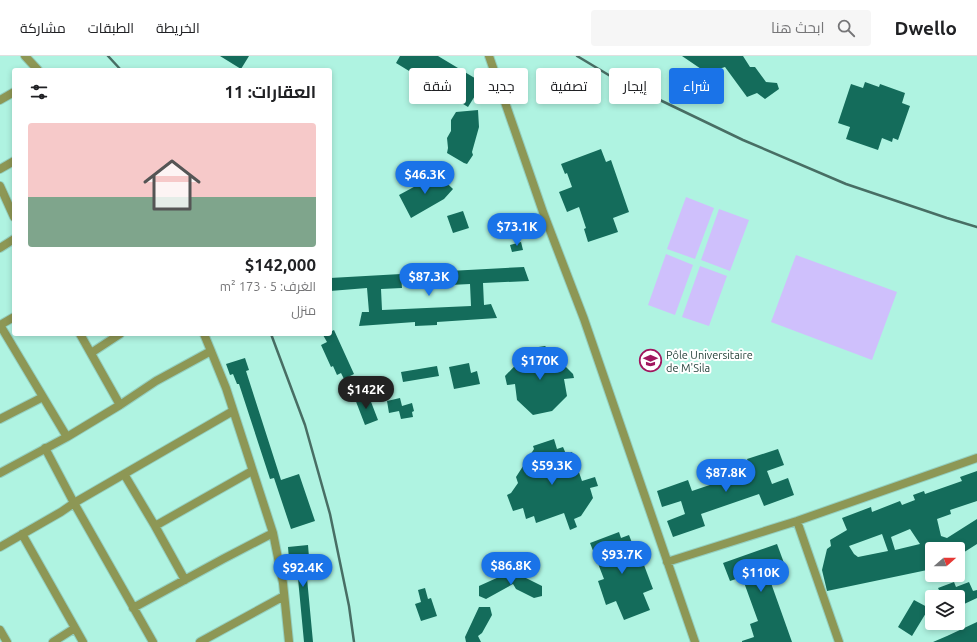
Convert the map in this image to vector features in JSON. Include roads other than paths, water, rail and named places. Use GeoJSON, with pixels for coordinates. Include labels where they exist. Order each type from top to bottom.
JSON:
{"type":"FeatureCollection","features":[{"type":"Feature","properties":{"kind":"street"},"geometry":{"type":"LineString","coordinates":[[25,56],[36,68]]}},
{"type":"Feature","properties":{"kind":"street"},"geometry":{"type":"LineString","coordinates":[[489,56],[543,212],[584,319],[695,642]]}},
{"type":"Feature","properties":{"kind":"street"},"geometry":{"type":"LineString","coordinates":[[0,100],[12,93]]}},
{"type":"Feature","properties":{"kind":"street"},"geometry":{"type":"LineString","coordinates":[[0,169],[12,162]]}},
{"type":"Feature","properties":{"kind":"street"},"geometry":{"type":"LineString","coordinates":[[0,186],[12,213]]}},
{"type":"Feature","properties":{"kind":"street"},"geometry":{"type":"LineString","coordinates":[[0,248],[12,241]]}},
{"type":"Feature","properties":{"kind":"street"},"geometry":{"type":"LineString","coordinates":[[12,318],[0,325],[67,437]]}},
{"type":"Feature","properties":{"kind":"street"},"geometry":{"type":"LineString","coordinates":[[81,336],[120,405]]}},
{"type":"Feature","properties":{"kind":"street"},"geometry":{"type":"LineString","coordinates":[[91,354],[117,336]]}},
{"type":"Feature","properties":{"kind":"street"},"geometry":{"type":"LineString","coordinates":[[205,336],[226,388],[273,533],[284,596],[289,642]]}},
{"type":"Feature","properties":{"kind":"street"},"geometry":{"type":"LineString","coordinates":[[0,473],[67,437],[156,382],[211,351]]}},
{"type":"Feature","properties":{"kind":"street"},"geometry":{"type":"LineString","coordinates":[[0,419],[43,396]]}},
{"type":"Feature","properties":{"kind":"street"},"geometry":{"type":"LineString","coordinates":[[0,547],[61,512],[74,502],[233,411]]}},
{"type":"Feature","properties":{"kind":"street"},"geometry":{"type":"LineString","coordinates":[[45,448],[153,642]]}},
{"type":"Feature","properties":{"kind":"street"},"geometry":{"type":"LineString","coordinates":[[667,562],[797,521],[977,458]]}},
{"type":"Feature","properties":{"kind":"street"},"geometry":{"type":"LineString","coordinates":[[155,526],[252,471]]}},
{"type":"Feature","properties":{"kind":"street"},"geometry":{"type":"LineString","coordinates":[[124,474],[185,580]]}},
{"type":"Feature","properties":{"kind":"street"},"geometry":{"type":"LineString","coordinates":[[797,521],[839,642]]}},
{"type":"Feature","properties":{"kind":"street"},"geometry":{"type":"LineString","coordinates":[[133,608],[273,533]]}},
{"type":"Feature","properties":{"kind":"street"},"geometry":{"type":"LineString","coordinates":[[22,534],[83,642]]}},
{"type":"Feature","properties":{"kind":"street"},"geometry":{"type":"LineString","coordinates":[[200,642],[284,596]]}},
{"type":"Feature","properties":{"kind":"street"},"geometry":{"type":"LineString","coordinates":[[53,642],[75,628]]}},
{"type":"Feature","properties":{"kind":"street"},"geometry":{"type":"LineString","coordinates":[[0,630],[7,642]]}},
{"type":"Feature","properties":{"kind":"railway"},"geometry":{"type":"LineString","coordinates":[[108,56],[119,68]]}},
{"type":"Feature","properties":{"kind":"railway"},"geometry":{"type":"LineString","coordinates":[[577,56],[612,77],[743,140],[846,184],[977,227]]}},
{"type":"Feature","properties":{"kind":"railway"},"geometry":{"type":"LineString","coordinates":[[272,336],[305,425],[330,514],[349,606],[354,642]]}},
{"type":"Feature","properties":{"kind":"place","name":"Pôle Universitaire de M'Sila"},"geometry":{"type":"Point","coordinates":[650,361]}}]}
